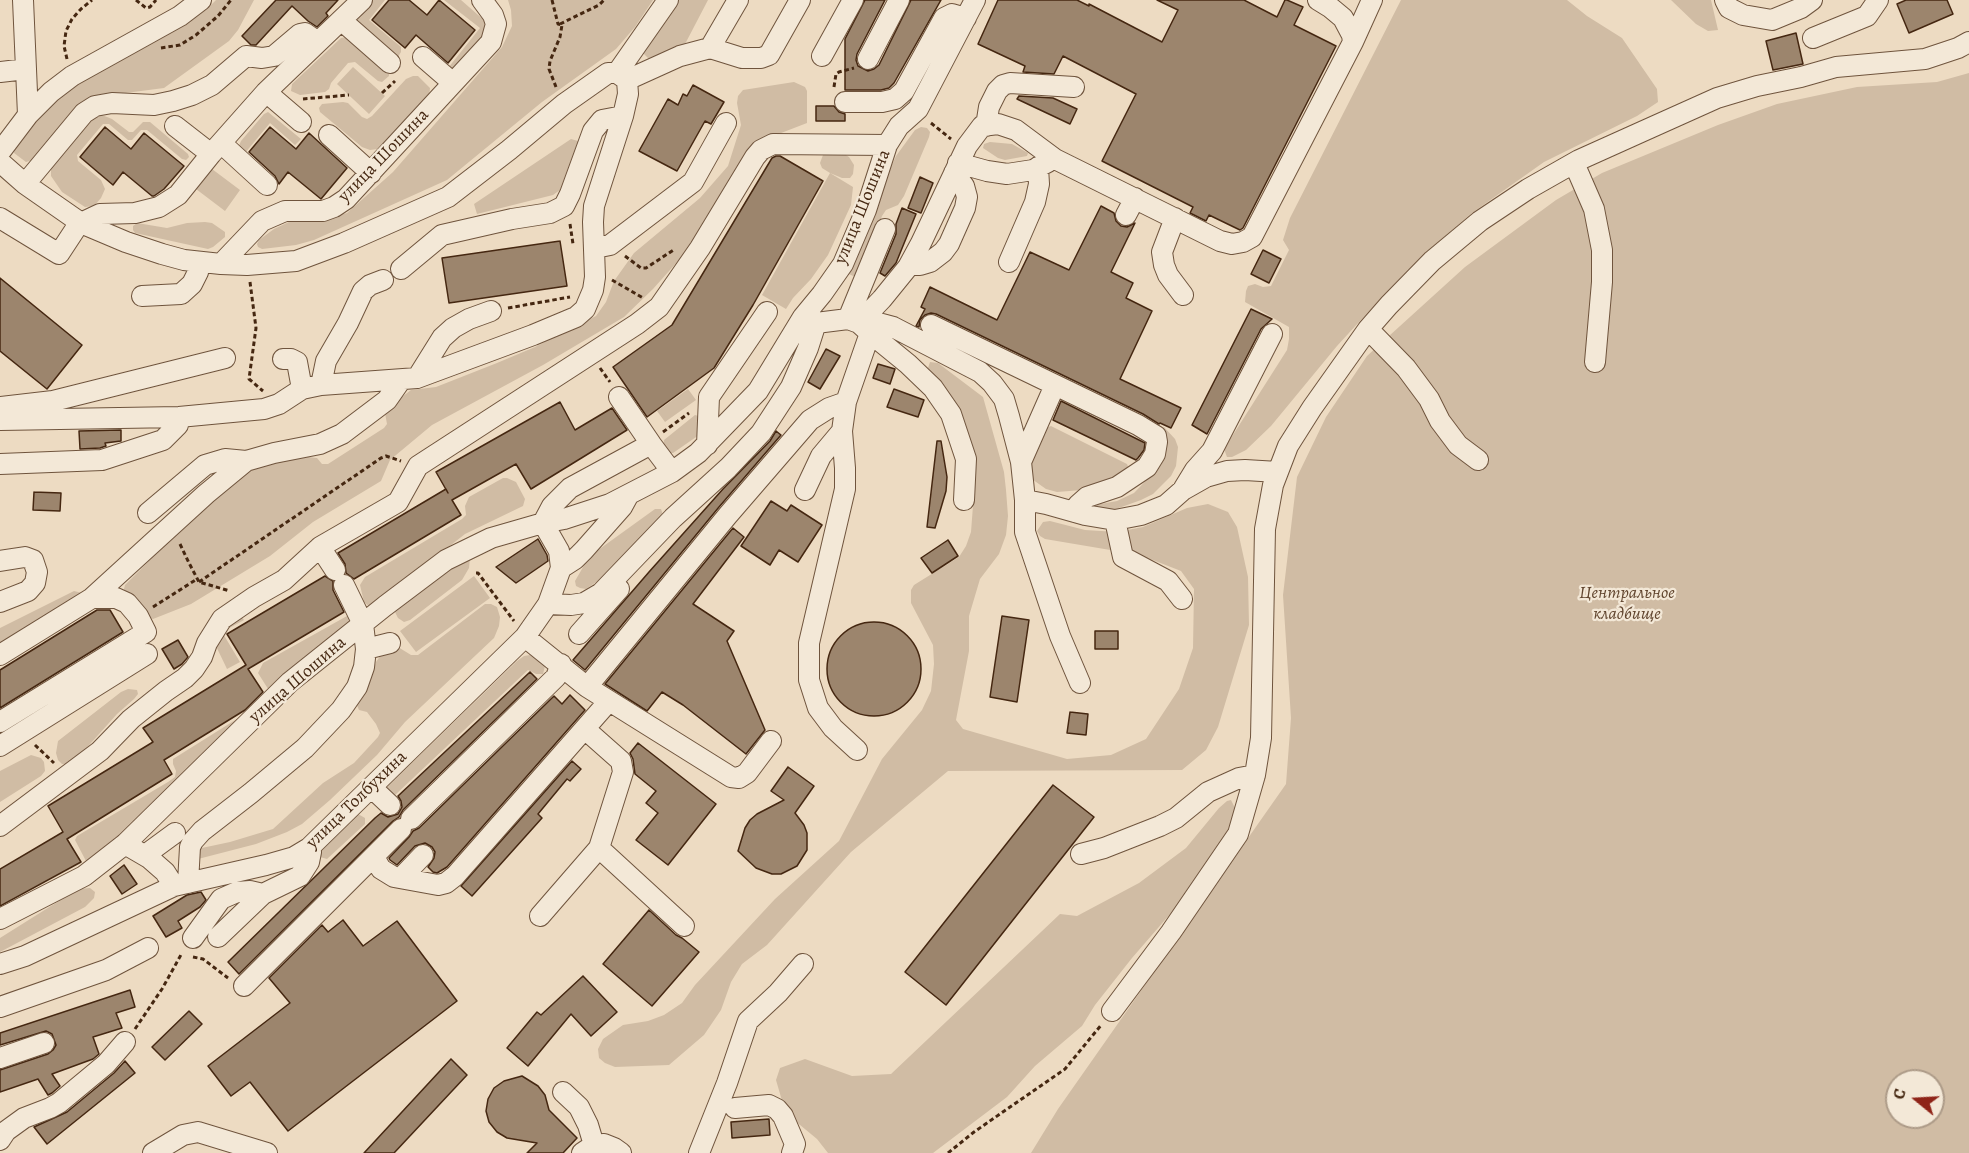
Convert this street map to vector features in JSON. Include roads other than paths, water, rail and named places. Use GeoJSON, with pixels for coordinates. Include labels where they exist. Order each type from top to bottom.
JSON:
{"type":"FeatureCollection","features":[{"type":"Feature","properties":{"kind":"street"},"geometry":{"type":"LineString","coordinates":[[23,0],[28,115]]}},
{"type":"Feature","properties":{"kind":"street"},"geometry":{"type":"LineString","coordinates":[[0,152],[28,115],[51,92],[72,76],[180,16],[201,0]]}},
{"type":"Feature","properties":{"kind":"street"},"geometry":{"type":"LineString","coordinates":[[0,218],[59,254],[80,222],[100,214],[135,213],[159,207],[178,195],[216,149],[271,97],[318,42],[362,0]]}},
{"type":"Feature","properties":{"kind":"street","name":"улица Шошина"},"geometry":{"type":"LineString","coordinates":[[221,264],[262,221],[285,211],[322,211],[346,199],[491,42],[496,24],[493,15],[482,0]]}},
{"type":"Feature","properties":{"kind":"street"},"geometry":{"type":"LineString","coordinates":[[622,77],[668,0]]}},
{"type":"Feature","properties":{"kind":"street"},"geometry":{"type":"LineString","coordinates":[[710,48],[738,0]]}},
{"type":"Feature","properties":{"kind":"street"},"geometry":{"type":"LineString","coordinates":[[0,162],[25,184],[80,222],[126,242],[184,260],[200,262],[247,265],[296,261],[344,243],[448,197],[564,104],[608,73],[622,77],[710,48],[742,58],[761,58],[769,54],[800,0]]}},
{"type":"Feature","properties":{"kind":"street"},"geometry":{"type":"LineString","coordinates":[[822,56],[853,0]]}},
{"type":"Feature","properties":{"kind":"street"},"geometry":{"type":"LineString","coordinates":[[868,59],[899,0]]}},
{"type":"Feature","properties":{"kind":"street"},"geometry":{"type":"LineString","coordinates":[[1318,0],[1343,18],[1353,42]]}},
{"type":"Feature","properties":{"kind":"street"},"geometry":{"type":"LineString","coordinates":[[859,325],[909,265],[960,161],[982,126],[998,124],[1016,130],[1046,163],[1131,207],[1175,218],[1220,241],[1232,244],[1252,237],[1353,42],[1372,0]]}},
{"type":"Feature","properties":{"kind":"street"},"geometry":{"type":"LineString","coordinates":[[1725,0],[1730,8],[1743,15],[1772,20],[1802,8],[1812,0]]}},
{"type":"Feature","properties":{"kind":"street"},"geometry":{"type":"LineString","coordinates":[[1813,38],[1868,16],[1878,0]]}},
{"type":"Feature","properties":{"kind":"street"},"geometry":{"type":"LineString","coordinates":[[845,102],[882,102],[895,99],[904,91],[944,18],[970,6]]}},
{"type":"Feature","properties":{"kind":"street","name":"улица Шошина"},"geometry":{"type":"LineString","coordinates":[[0,919],[84,876],[125,844],[290,682],[446,560],[491,538],[588,512],[628,495],[672,472],[698,453],[758,391],[810,320],[822,294],[843,264],[866,210],[887,145],[899,126],[918,109],[970,6]]}},
{"type":"Feature","properties":{"kind":"street"},"geometry":{"type":"LineString","coordinates":[[341,20],[390,63]]}},
{"type":"Feature","properties":{"kind":"street"},"geometry":{"type":"LineString","coordinates":[[25,184],[84,113],[95,106],[112,103],[154,105],[173,101],[212,85],[246,56],[262,58],[274,56],[300,34],[305,33],[318,42]]}},
{"type":"Feature","properties":{"kind":"street"},"geometry":{"type":"LineString","coordinates":[[1112,1011],[1171,932],[1238,834],[1255,775],[1261,738],[1265,529],[1273,485],[1288,446],[1312,408],[1368,329],[1389,305],[1432,261],[1480,221],[1528,189],[1574,163],[1717,98],[1836,66],[1924,59],[1969,42]]}},
{"type":"Feature","properties":{"kind":"street"},"geometry":{"type":"LineString","coordinates":[[423,57],[453,83]]}},
{"type":"Feature","properties":{"kind":"street"},"geometry":{"type":"LineString","coordinates":[[0,72],[26,69]]}},
{"type":"Feature","properties":{"kind":"street"},"geometry":{"type":"LineString","coordinates":[[0,420],[179,417],[264,409],[279,404],[311,387],[409,379],[576,317],[585,309],[590,300],[602,246],[593,222],[594,206],[628,94],[622,77]]}},
{"type":"Feature","properties":{"kind":"street"},"geometry":{"type":"LineString","coordinates":[[986,126],[990,107],[997,91],[1003,85],[1010,83],[1074,87]]}},
{"type":"Feature","properties":{"kind":"street"},"geometry":{"type":"LineString","coordinates":[[271,97],[301,122]]}},
{"type":"Feature","properties":{"kind":"street"},"geometry":{"type":"LineString","coordinates":[[401,269],[442,235],[549,213],[564,206],[593,131],[602,120],[623,116]]}},
{"type":"Feature","properties":{"kind":"street"},"geometry":{"type":"LineString","coordinates":[[602,246],[693,182],[726,123]]}},
{"type":"Feature","properties":{"kind":"street"},"geometry":{"type":"LineString","coordinates":[[175,126],[216,149],[267,185]]}},
{"type":"Feature","properties":{"kind":"street"},"geometry":{"type":"LineString","coordinates":[[329,135],[371,172]]}},
{"type":"Feature","properties":{"kind":"street"},"geometry":{"type":"LineString","coordinates":[[0,826],[100,751],[131,719],[194,669],[222,619],[284,580],[320,547],[398,502],[418,466],[637,324],[659,307],[761,150],[773,144],[887,145]]}},
{"type":"Feature","properties":{"kind":"street"},"geometry":{"type":"LineString","coordinates":[[960,161],[987,171],[1007,174],[1018,173],[1046,163]]}},
{"type":"Feature","properties":{"kind":"street"},"geometry":{"type":"LineString","coordinates":[[1009,262],[1035,202],[1046,163]]}},
{"type":"Feature","properties":{"kind":"street"},"geometry":{"type":"LineString","coordinates":[[1574,163],[1594,209],[1602,250],[1602,282],[1595,362]]}},
{"type":"Feature","properties":{"kind":"street"},"geometry":{"type":"LineString","coordinates":[[1175,218],[1162,252],[1168,275],[1183,295]]}},
{"type":"Feature","properties":{"kind":"street"},"geometry":{"type":"LineString","coordinates":[[857,750],[833,728],[818,708],[809,680],[809,643],[845,489],[842,431],[859,325],[885,229]]}},
{"type":"Feature","properties":{"kind":"street"},"geometry":{"type":"LineString","coordinates":[[142,296],[181,294],[192,284],[200,262]]}},
{"type":"Feature","properties":{"kind":"street"},"geometry":{"type":"LineString","coordinates":[[311,387],[348,323],[363,291],[370,285],[383,280]]}},
{"type":"Feature","properties":{"kind":"street"},"geometry":{"type":"LineString","coordinates":[[148,513],[205,465],[225,459],[246,461],[320,444],[342,434],[387,400],[409,379],[453,328],[491,311]]}},
{"type":"Feature","properties":{"kind":"street"},"geometry":{"type":"LineString","coordinates":[[707,444],[709,397],[767,312]]}},
{"type":"Feature","properties":{"kind":"street"},"geometry":{"type":"LineString","coordinates":[[548,604],[584,603],[601,593],[761,433],[791,387],[808,348],[810,320],[859,325],[878,323],[893,327],[980,372],[1004,399],[1021,462],[1025,500],[1025,532],[1056,626],[1080,683]]}},
{"type":"Feature","properties":{"kind":"street"},"geometry":{"type":"LineString","coordinates":[[859,325],[883,342],[917,372],[933,388],[951,414],[966,459],[964,500]]}},
{"type":"Feature","properties":{"kind":"street"},"geometry":{"type":"LineString","coordinates":[[931,325],[1154,433],[1157,442],[1155,454],[1147,467],[1117,487],[1088,497],[1078,505],[1075,512]]}},
{"type":"Feature","properties":{"kind":"street"},"geometry":{"type":"LineString","coordinates":[[1368,329],[1406,368],[1429,399],[1440,422],[1458,445],[1478,460]]}},
{"type":"Feature","properties":{"kind":"street"},"geometry":{"type":"LineString","coordinates":[[1183,490],[1195,470],[1212,451],[1272,334]]}},
{"type":"Feature","properties":{"kind":"street"},"geometry":{"type":"LineString","coordinates":[[0,407],[53,401],[225,358]]}},
{"type":"Feature","properties":{"kind":"street"},"geometry":{"type":"LineString","coordinates":[[283,359],[291,358],[297,362],[311,387]]}},
{"type":"Feature","properties":{"kind":"street"},"geometry":{"type":"LineString","coordinates":[[1021,462],[1055,385]]}},
{"type":"Feature","properties":{"kind":"street"},"geometry":{"type":"LineString","coordinates":[[619,397],[672,472]]}},
{"type":"Feature","properties":{"kind":"street"},"geometry":{"type":"LineString","coordinates":[[587,687],[728,515],[810,420],[829,408],[846,402]]}},
{"type":"Feature","properties":{"kind":"street"},"geometry":{"type":"LineString","coordinates":[[0,464],[102,460],[163,440],[178,425],[179,417]]}},
{"type":"Feature","properties":{"kind":"street"},"geometry":{"type":"LineString","coordinates":[[805,490],[821,456],[842,431]]}},
{"type":"Feature","properties":{"kind":"street"},"geometry":{"type":"LineString","coordinates":[[561,568],[559,551],[543,523],[552,506],[570,488],[650,443]]}},
{"type":"Feature","properties":{"kind":"street"},"geometry":{"type":"LineString","coordinates":[[0,655],[92,598],[206,494],[246,461]]}},
{"type":"Feature","properties":{"kind":"street"},"geometry":{"type":"LineString","coordinates":[[1025,500],[1115,520],[1140,515],[1166,505],[1183,490],[1206,477],[1227,471],[1278,472]]}},
{"type":"Feature","properties":{"kind":"street","name":"улица Шошина"},"geometry":{"type":"LineString","coordinates":[[561,568],[584,550],[622,507],[628,495]]}},
{"type":"Feature","properties":{"kind":"street"},"geometry":{"type":"LineString","coordinates":[[1115,520],[1123,557],[1168,581],[1182,599]]}},
{"type":"Feature","properties":{"kind":"street"},"geometry":{"type":"LineString","coordinates":[[125,844],[145,855],[181,884],[192,840],[305,748],[341,710],[357,687],[364,667],[366,649],[363,624],[320,547]]}},
{"type":"Feature","properties":{"kind":"street"},"geometry":{"type":"LineString","coordinates":[[0,561],[24,557],[33,560],[37,572],[34,583],[28,591],[0,602]]}},
{"type":"Feature","properties":{"kind":"street","name":"улица Толбухина"},"geometry":{"type":"LineString","coordinates":[[0,964],[25,956],[181,884],[266,865],[294,857],[309,848],[525,637],[548,604],[561,568]]}},
{"type":"Feature","properties":{"kind":"street"},"geometry":{"type":"LineString","coordinates":[[579,634],[622,586],[625,579],[625,568]]}},
{"type":"Feature","properties":{"kind":"street"},"geometry":{"type":"LineString","coordinates":[[0,722],[146,632],[132,607],[121,600],[92,598]]}},
{"type":"Feature","properties":{"kind":"street"},"geometry":{"type":"LineString","coordinates":[[525,637],[587,687],[731,777],[739,778],[747,773],[771,741]]}},
{"type":"Feature","properties":{"kind":"street"},"geometry":{"type":"LineString","coordinates":[[366,649],[390,643]]}},
{"type":"Feature","properties":{"kind":"street"},"geometry":{"type":"LineString","coordinates":[[0,746],[147,654]]}},
{"type":"Feature","properties":{"kind":"street"},"geometry":{"type":"LineString","coordinates":[[244,986],[556,677],[561,664]]}},
{"type":"Feature","properties":{"kind":"street"},"geometry":{"type":"LineString","coordinates":[[374,857],[381,869],[394,877],[438,885],[446,883],[455,876],[586,730],[609,701]]}},
{"type":"Feature","properties":{"kind":"street"},"geometry":{"type":"LineString","coordinates":[[540,916],[599,848],[623,772],[621,761],[586,730]]}},
{"type":"Feature","properties":{"kind":"street"},"geometry":{"type":"LineString","coordinates":[[1081,854],[1104,848],[1160,826],[1176,818],[1208,792],[1239,778],[1255,775]]}},
{"type":"Feature","properties":{"kind":"street"},"geometry":{"type":"LineString","coordinates":[[371,787],[390,805]]}},
{"type":"Feature","properties":{"kind":"street"},"geometry":{"type":"LineString","coordinates":[[145,855],[176,833]]}},
{"type":"Feature","properties":{"kind":"street"},"geometry":{"type":"LineString","coordinates":[[218,937],[263,894],[300,876],[309,862],[311,852],[309,848]]}},
{"type":"Feature","properties":{"kind":"street"},"geometry":{"type":"LineString","coordinates":[[599,848],[684,926]]}},
{"type":"Feature","properties":{"kind":"street"},"geometry":{"type":"LineString","coordinates":[[401,878],[423,855]]}},
{"type":"Feature","properties":{"kind":"street"},"geometry":{"type":"LineString","coordinates":[[193,938],[221,899],[237,892],[250,891],[263,894]]}},
{"type":"Feature","properties":{"kind":"street"},"geometry":{"type":"LineString","coordinates":[[0,1007],[106,970],[148,948]]}},
{"type":"Feature","properties":{"kind":"street"},"geometry":{"type":"LineString","coordinates":[[699,1153],[727,1083],[748,1021],[778,993],[803,964]]}},
{"type":"Feature","properties":{"kind":"street"},"geometry":{"type":"LineString","coordinates":[[0,1140],[6,1131],[24,1118],[59,1102],[106,1064],[125,1042]]}},
{"type":"Feature","properties":{"kind":"street"},"geometry":{"type":"LineString","coordinates":[[0,1058],[44,1043]]}},
{"type":"Feature","properties":{"kind":"street"},"geometry":{"type":"LineString","coordinates":[[563,1092],[579,1107],[588,1125],[588,1149],[604,1144],[621,1153]]}},
{"type":"Feature","properties":{"kind":"street"},"geometry":{"type":"LineString","coordinates":[[735,1108],[769,1105],[777,1109],[783,1116],[795,1144],[792,1153]]}},
{"type":"Feature","properties":{"kind":"street"},"geometry":{"type":"LineString","coordinates":[[153,1153],[183,1135],[198,1132],[267,1153]]}},
{"type":"Feature","properties":{"kind":"park label","name":"Центральное кладбище"},"geometry":{"type":"Point","coordinates":[1627,604]}}]}
